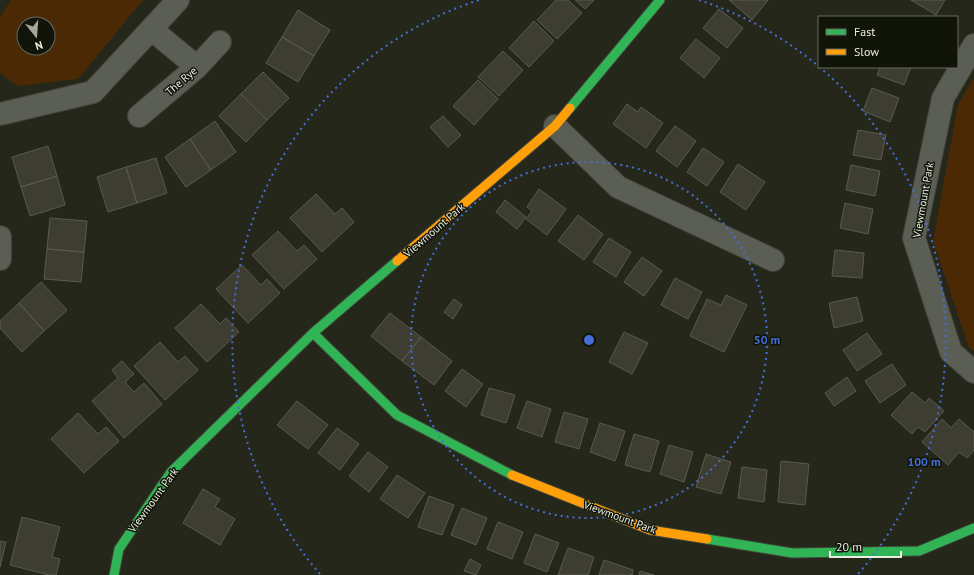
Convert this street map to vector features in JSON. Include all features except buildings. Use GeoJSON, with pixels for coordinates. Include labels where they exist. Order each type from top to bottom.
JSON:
{"type":"FeatureCollection","features":[{"type":"Feature","properties":{"kind":"street"},"geometry":{"type":"LineString","coordinates":[[0,114],[93,92],[178,0]]}},
{"type":"Feature","properties":{"kind":"street","name":"Viewmount Park"},"geometry":{"type":"LineString","coordinates":[[114,575],[118,548],[171,472],[313,333],[555,126],[660,0]]}},
{"type":"Feature","properties":{"kind":"street"},"geometry":{"type":"LineString","coordinates":[[151,29],[197,67]]}},
{"type":"Feature","properties":{"kind":"street","name":"The Rye"},"geometry":{"type":"LineString","coordinates":[[139,116],[197,67],[220,42]]}},
{"type":"Feature","properties":{"kind":"street","name":"Viewmount Park"},"geometry":{"type":"LineString","coordinates":[[974,45],[943,98],[914,238],[951,352],[974,372]]}},
{"type":"Feature","properties":{"kind":"street"},"geometry":{"type":"LineString","coordinates":[[555,126],[618,187],[773,260]]}},
{"type":"Feature","properties":{"kind":"street"},"geometry":{"type":"LineString","coordinates":[[0,237],[0,259]]}},
{"type":"Feature","properties":{"kind":"street","name":"Viewmount Park"},"geometry":{"type":"LineString","coordinates":[[313,333],[398,415],[515,476],[650,530],[792,553],[919,551],[974,528]]}},
{"type":"Feature","properties":{"kind":"shaded area"},"geometry":{"type":"Polygon","coordinates":[[[11,0],[143,0],[78,79],[18,86],[0,73],[0,17],[11,0]]]}},
{"type":"Feature","properties":{"kind":"shaded area"},"geometry":{"type":"Polygon","coordinates":[[[974,78],[974,351],[969,348],[933,241],[958,104],[974,78]]]}},
{"type":"Feature","properties":{"kind":"traffic: fast"},"geometry":{"type":"LineString","coordinates":[[570,108],[660,0]]}},
{"type":"Feature","properties":{"kind":"traffic: fast"},"geometry":{"type":"LineString","coordinates":[[114,575],[119,549],[171,472],[313,333],[397,261]]}},
{"type":"Feature","properties":{"kind":"traffic: fast"},"geometry":{"type":"LineString","coordinates":[[313,333],[397,415],[512,475]]}},
{"type":"Feature","properties":{"kind":"traffic: fast"},"geometry":{"type":"LineString","coordinates":[[707,539],[792,553],[919,551],[974,528]]}},
{"type":"Feature","properties":{"kind":"traffic: slow"},"geometry":{"type":"LineString","coordinates":[[397,261],[555,126],[570,108]]}},
{"type":"Feature","properties":{"kind":"traffic: slow"},"geometry":{"type":"LineString","coordinates":[[512,475],[650,530],[707,539]]}}]}
